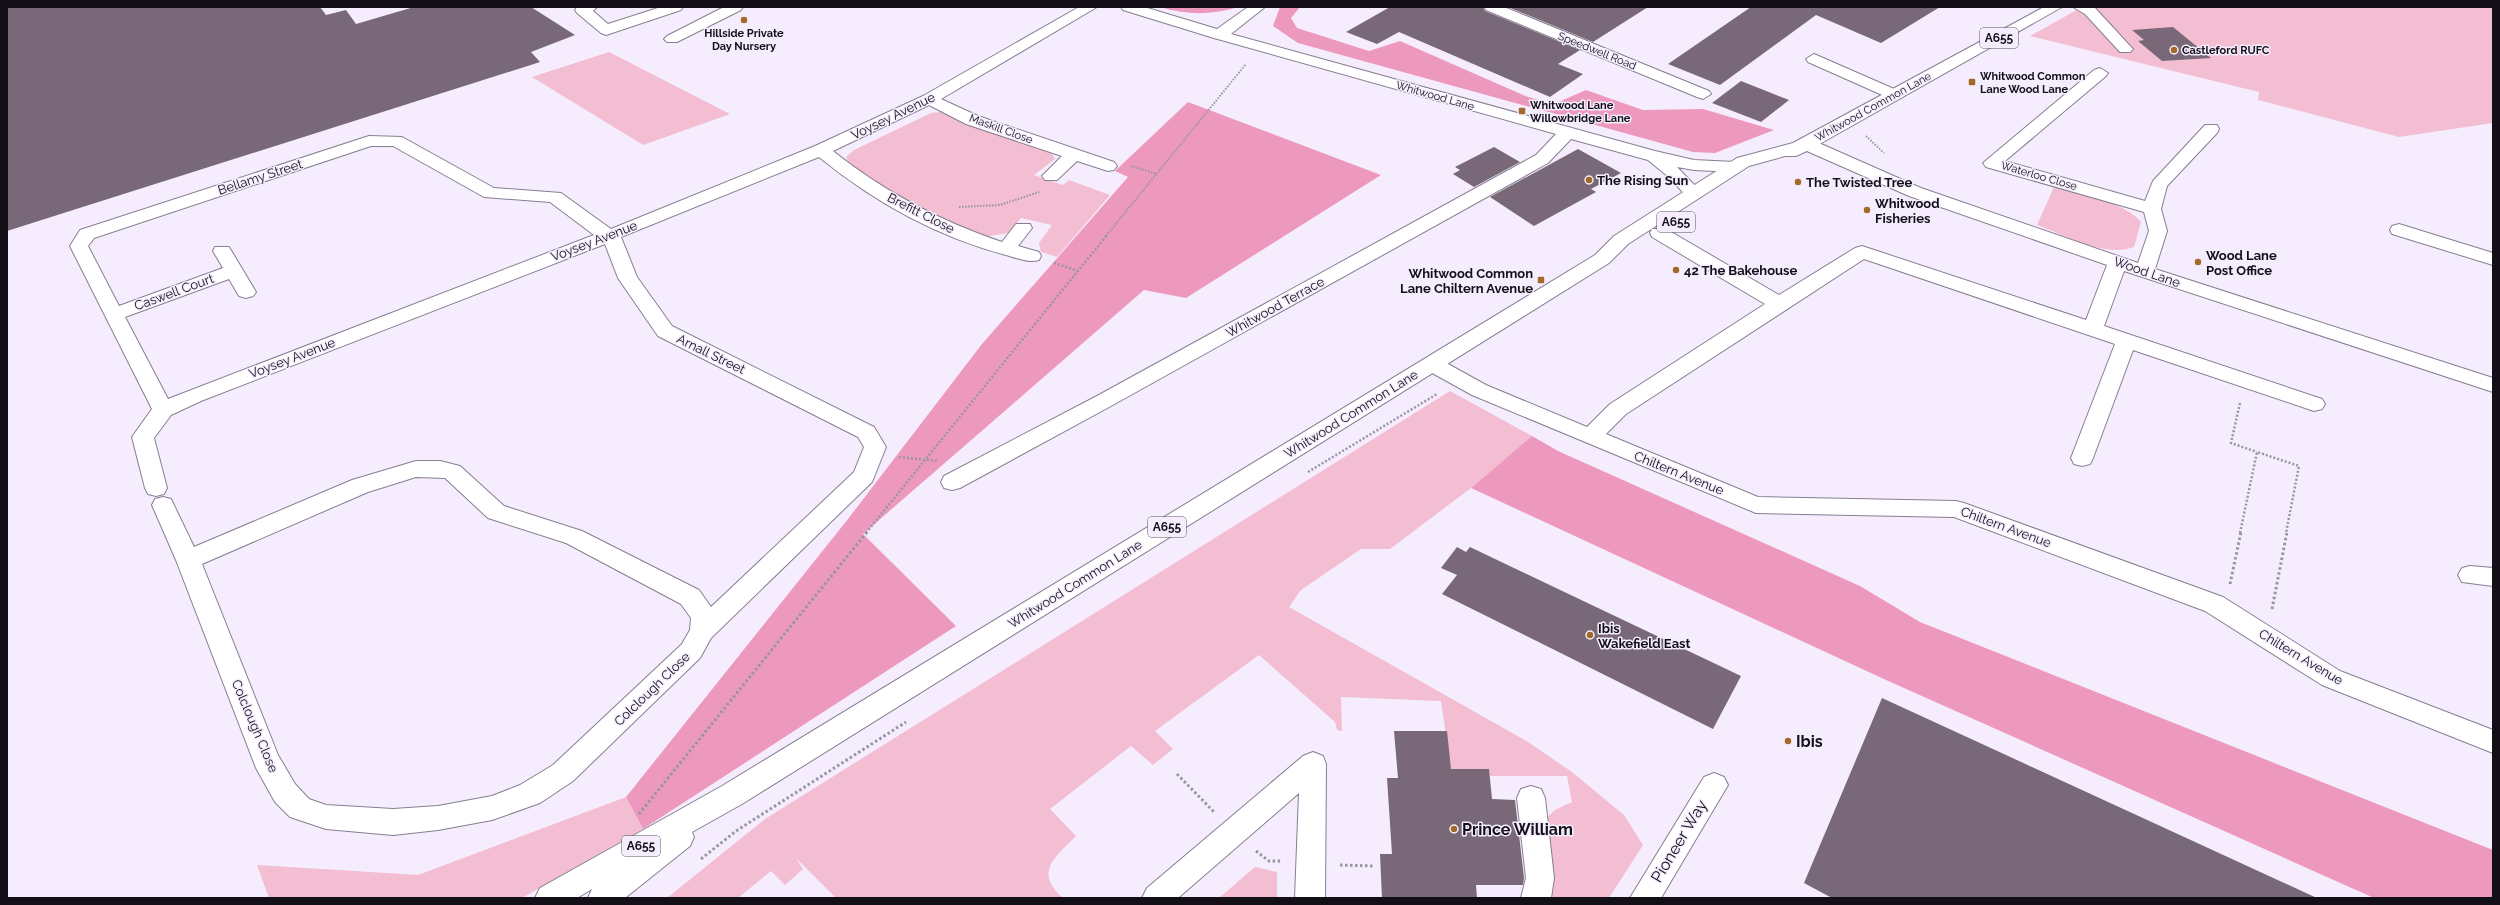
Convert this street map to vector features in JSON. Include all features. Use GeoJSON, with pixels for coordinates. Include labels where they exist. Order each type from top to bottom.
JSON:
{"type":"FeatureCollection","features":[{"type":"Feature","properties":{"kind":"street"},"geometry":{"type":"LineString","coordinates":[[590,7],[582,10],[606,30],[676,7]]}},
{"type":"Feature","properties":{"kind":"street"},"geometry":{"type":"LineString","coordinates":[[672,39],[736,7]]}},
{"type":"Feature","properties":{"kind":"street","name":"Voysey Avenue"},"geometry":{"type":"LineString","coordinates":[[160,496],[143,437],[163,410],[194,396],[611,235],[821,150],[929,99],[1090,7]]}},
{"type":"Feature","properties":{"kind":"street","name":"Whitwood Lane"},"geometry":{"type":"LineString","coordinates":[[1128,7],[1219,35],[1652,156],[1740,172]]}},
{"type":"Feature","properties":{"kind":"street"},"geometry":{"type":"LineString","coordinates":[[1219,35],[1258,7]]}},
{"type":"Feature","properties":{"kind":"street","name":"Speedwell Road"},"geometry":{"type":"LineString","coordinates":[[1490,7],[1703,94]]}},
{"type":"Feature","properties":{"kind":"street","name":"Whitwood Common Lane"},"geometry":{"type":"LineString","coordinates":[[1602,259],[1626,254],[1659,233],[1740,172],[1804,145],[2054,7]]}},
{"type":"Feature","properties":{"kind":"street"},"geometry":{"type":"LineString","coordinates":[[2080,7],[2090,11],[2124,50]]}},
{"type":"Feature","properties":{"kind":"street"},"geometry":{"type":"LineString","coordinates":[[1814,59],[1895,95]]}},
{"type":"Feature","properties":{"kind":"street","name":"Waterloo Close"},"geometry":{"type":"LineString","coordinates":[[2100,74],[1992,163],[2152,209]]}},
{"type":"Feature","properties":{"kind":"street","name":"Maskill Close"},"geometry":{"type":"LineString","coordinates":[[929,99],[972,120],[1108,166]]}},
{"type":"Feature","properties":{"kind":"street"},"geometry":{"type":"LineString","coordinates":[[2145,272],[2158,231],[2152,209],[2159,185],[2211,129]]}},
{"type":"Feature","properties":{"kind":"street","name":"Whitwood Terrace"},"geometry":{"type":"LineString","coordinates":[[952,473],[974,470],[1111,397],[1542,159],[1567,133]]}},
{"type":"Feature","properties":{"kind":"street","name":"Bellamy Street"},"geometry":{"type":"LineString","coordinates":[[163,410],[79,246],[87,234],[369,141],[396,141],[490,193],[555,197],[600,231],[611,235]]}},
{"type":"Feature","properties":{"kind":"street","name":"Wood Lane"},"geometry":{"type":"LineString","coordinates":[[1804,145],[1915,192],[2145,272],[2493,385]]}},
{"type":"Feature","properties":{"kind":"street","name":"Brefitt Close"},"geometry":{"type":"LineString","coordinates":[[821,150],[850,174],[902,205],[956,231],[1006,249],[1032,256]]}},
{"type":"Feature","properties":{"kind":"street"},"geometry":{"type":"LineString","coordinates":[[1051,176],[1074,155]]}},
{"type":"Feature","properties":{"kind":"street","name":"Whitwood Lane"},"geometry":{"type":"LineString","coordinates":[[1652,156],[1675,174],[1693,194]]}},
{"type":"Feature","properties":{"kind":"street"},"geometry":{"type":"LineString","coordinates":[[1675,174],[1715,180],[1740,172]]}},
{"type":"Feature","properties":{"kind":"street","name":"Whitwood Common Lane"},"geometry":{"type":"LineString","coordinates":[[550,898],[732,795],[1432,364],[1602,259],[1621,240],[1715,180]]}},
{"type":"Feature","properties":{"kind":"street"},"geometry":{"type":"LineString","coordinates":[[1006,249],[1023,228]]}},
{"type":"Feature","properties":{"kind":"street"},"geometry":{"type":"LineString","coordinates":[[2399,230],[2493,259]]}},
{"type":"Feature","properties":{"kind":"street"},"geometry":{"type":"LineString","coordinates":[[1659,233],[1778,304]]}},
{"type":"Feature","properties":{"kind":"street","name":"Arnall Street"},"geometry":{"type":"LineString","coordinates":[[611,235],[628,278],[665,331],[866,432],[875,447],[864,476],[702,631]]}},
{"type":"Feature","properties":{"kind":"street"},"geometry":{"type":"LineString","coordinates":[[222,251],[246,292]]}},
{"type":"Feature","properties":{"kind":"street"},"geometry":{"type":"LineString","coordinates":[[1591,436],[1618,409],[1778,304],[1862,252],[2314,404]]}},
{"type":"Feature","properties":{"kind":"street"},"geometry":{"type":"LineString","coordinates":[[2093,329],[2118,262]]}},
{"type":"Feature","properties":{"kind":"street","name":"Caswell Court"},"geometry":{"type":"LineString","coordinates":[[115,314],[234,271]]}},
{"type":"Feature","properties":{"kind":"street"},"geometry":{"type":"LineString","coordinates":[[2082,458],[2126,341]]}},
{"type":"Feature","properties":{"kind":"street","name":"Chiltern Avenue"},"geometry":{"type":"LineString","coordinates":[[1432,364],[1479,390],[1756,505],[1956,509],[2214,604],[2331,678],[2493,742]]}},
{"type":"Feature","properties":{"kind":"street"},"geometry":{"type":"LineString","coordinates":[[188,560],[360,486],[416,469],[440,469],[452,472],[496,512],[574,537],[690,597],[704,616],[702,631]]}},
{"type":"Feature","properties":{"kind":"street","name":"Colclough Close"},"geometry":{"type":"LineString","coordinates":[[160,496],[188,560],[266,760],[285,793],[300,808],[326,817],[393,822],[438,818],[492,808],[530,794],[564,773],[691,651],[702,631]]}},
{"type":"Feature","properties":{"kind":"street"},"geometry":{"type":"LineString","coordinates":[[2470,575],[2493,577]]}},
{"type":"Feature","properties":{"kind":"street"},"geometry":{"type":"LineString","coordinates":[[1157,898],[1313,764],[1310,898]]}},
{"type":"Feature","properties":{"kind":"street","name":"Pioneer Way"},"geometry":{"type":"LineString","coordinates":[[1645,898],[1714,785]]}},
{"type":"Feature","properties":{"kind":"street","name":"Whitwood Common Lane"},"geometry":{"type":"LineString","coordinates":[[603,898],[732,795]]}},
{"type":"Feature","properties":{"kind":"street"},"geometry":{"type":"LineString","coordinates":[[1531,798],[1540,878],[1536,898]]}},
{"type":"Feature","properties":{"kind":"path"},"geometry":{"type":"LineString","coordinates":[[638,815],[1260,46]]}},
{"type":"Feature","properties":{"kind":"path"},"geometry":{"type":"LineString","coordinates":[[957,206],[990,206],[1028,197],[1049,185],[1051,176]]}},
{"type":"Feature","properties":{"kind":"path"},"geometry":{"type":"LineString","coordinates":[[1306,473],[1460,380]]}},
{"type":"Feature","properties":{"kind":"path"},"geometry":{"type":"LineString","coordinates":[[2246,381],[2231,443],[2299,466],[2267,637]]}},
{"type":"Feature","properties":{"kind":"path"},"geometry":{"type":"LineString","coordinates":[[2224,610],[2257,452]]}},
{"type":"Feature","properties":{"kind":"path"},"geometry":{"type":"LineString","coordinates":[[700,860],[736,831],[911,720]]}},
{"type":"Feature","properties":{"kind":"shaded area"},"geometry":{"type":"Polygon","coordinates":[[[1160,7],[1235,8],[1217,12],[1188,13],[1160,7]]]}},
{"type":"Feature","properties":{"kind":"shaded area"},"geometry":{"type":"Polygon","coordinates":[[[1280,7],[1300,7],[1291,18],[1297,28],[1369,51],[1400,41],[1528,97],[1554,104],[1586,90],[1643,110],[1703,109],[1774,130],[1715,153],[1693,152],[1298,43],[1273,26],[1280,7]]]}},
{"type":"Feature","properties":{"kind":"shaded area"},"geometry":{"type":"Polygon","coordinates":[[[2082,7],[2493,7],[2493,123],[2399,137],[2258,100],[2259,92],[2030,36],[2082,7]]]}},
{"type":"Feature","properties":{"kind":"shaded area"},"geometry":{"type":"Polygon","coordinates":[[[609,52],[730,114],[643,145],[532,77],[609,52]]]}},
{"type":"Feature","properties":{"kind":"shaded area"},"geometry":{"type":"Polygon","coordinates":[[[1188,102],[1381,175],[1186,298],[1144,290],[863,534],[956,626],[643,829],[626,797],[848,519],[982,344],[1128,177],[1115,171],[1188,102]]]}},
{"type":"Feature","properties":{"kind":"shaded area"},"geometry":{"type":"Polygon","coordinates":[[[941,112],[1050,150],[1055,159],[1034,175],[1063,185],[1069,180],[1110,195],[1057,257],[1041,252],[1039,243],[1052,225],[1021,218],[1009,233],[982,237],[903,202],[850,167],[846,157],[854,150],[931,113],[941,112]]]}},
{"type":"Feature","properties":{"kind":"shaded area"},"geometry":{"type":"Polygon","coordinates":[[[2054,187],[2113,204],[2134,215],[2141,222],[2134,247],[2122,250],[2098,248],[2037,225],[2054,187]]]}},
{"type":"Feature","properties":{"kind":"shaded area"},"geometry":{"type":"Polygon","coordinates":[[[1450,391],[1532,436],[1471,488],[1390,549],[1361,549],[1301,590],[1289,607],[1528,742],[1572,772],[1624,815],[1643,845],[1609,898],[1548,898],[1542,822],[1555,810],[1572,802],[1567,776],[1490,776],[1488,769],[1451,769],[1441,701],[1341,697],[1342,731],[1337,730],[1335,722],[1259,655],[1155,731],[1173,749],[1153,765],[1131,746],[1050,809],[1076,836],[1061,851],[1050,866],[1050,881],[1054,889],[1063,898],[836,898],[796,858],[803,869],[785,885],[771,871],[738,898],[667,898],[765,819],[1450,391]]]}},
{"type":"Feature","properties":{"kind":"shaded area"},"geometry":{"type":"Polygon","coordinates":[[[1532,436],[1558,451],[1860,586],[1920,622],[2493,850],[2493,898],[2374,898],[1886,680],[1471,488],[1532,436]]]}},
{"type":"Feature","properties":{"kind":"shaded area"},"geometry":{"type":"Polygon","coordinates":[[[626,797],[643,829],[522,898],[269,898],[257,865],[418,875],[626,797]]]}},
{"type":"Feature","properties":{"kind":"shaded area"},"geometry":{"type":"Polygon","coordinates":[[[1255,867],[1277,872],[1277,898],[1219,898],[1255,867]]]}},
{"type":"Feature","properties":{"kind":"building"},"geometry":{"type":"Polygon","coordinates":[[[7,7],[320,7],[326,15],[346,10],[356,24],[414,7],[531,7],[575,35],[531,52],[540,62],[7,231],[7,7]]]}},
{"type":"Feature","properties":{"kind":"building"},"geometry":{"type":"Polygon","coordinates":[[[1390,7],[1483,7],[1485,11],[1580,50],[1558,64],[1583,74],[1550,97],[1399,32],[1377,44],[1346,32],[1390,7]]]}},
{"type":"Feature","properties":{"kind":"building"},"geometry":{"type":"Polygon","coordinates":[[[1508,7],[1648,7],[1593,42],[1508,7]]]}},
{"type":"Feature","properties":{"kind":"building"},"geometry":{"type":"Polygon","coordinates":[[[1751,7],[1940,7],[1881,43],[1816,15],[1720,85],[1668,64],[1751,7]]]}},
{"type":"Feature","properties":{"kind":"building","name":"Castleford RUFC"},"geometry":{"type":"Polygon","coordinates":[[[2173,27],[2211,58],[2162,61],[2138,41],[2144,40],[2132,30],[2173,27]]]}},
{"type":"Feature","properties":{"kind":"building"},"geometry":{"type":"Polygon","coordinates":[[[1741,81],[1789,100],[1761,122],[1712,103],[1741,81]]]}},
{"type":"Feature","properties":{"kind":"building"},"geometry":{"type":"Polygon","coordinates":[[[1494,147],[1520,162],[1474,187],[1453,174],[1460,170],[1455,167],[1494,147]]]}},
{"type":"Feature","properties":{"kind":"building"},"geometry":{"type":"Polygon","coordinates":[[[1578,149],[1621,173],[1591,189],[1596,192],[1534,226],[1490,197],[1578,149]]]}},
{"type":"Feature","properties":{"kind":"building","name":"Ibis Wakefield East"},"geometry":{"type":"Polygon","coordinates":[[[1457,547],[1466,552],[1470,547],[1741,676],[1713,729],[1442,594],[1457,575],[1441,568],[1457,547]]]}},
{"type":"Feature","properties":{"kind":"building"},"geometry":{"type":"Polygon","coordinates":[[[1882,698],[2317,898],[1832,898],[1804,883],[1882,698]]]}},
{"type":"Feature","properties":{"kind":"building","name":"Prince William"},"geometry":{"type":"Polygon","coordinates":[[[1394,731],[1447,731],[1451,769],[1489,769],[1492,799],[1515,800],[1524,878],[1523,885],[1476,885],[1477,898],[1382,898],[1380,854],[1392,854],[1387,778],[1398,778],[1394,731]]]}},
{"type":"Feature","properties":{"kind":"place","name":"Hillside Private Day Nursery"},"geometry":{"type":"Point","coordinates":[744,20]}},
{"type":"Feature","properties":{"kind":"place","name":"Castleford RUFC"},"geometry":{"type":"Point","coordinates":[2174,50]}},
{"type":"Feature","properties":{"kind":"place","name":"Whitwood Common Lane Wood Lane"},"geometry":{"type":"Point","coordinates":[1972,82]}},
{"type":"Feature","properties":{"kind":"place","name":"Whitwood Lane Willowbridge Lane"},"geometry":{"type":"Point","coordinates":[1522,111]}},
{"type":"Feature","properties":{"kind":"place","name":"The Rising Sun"},"geometry":{"type":"Point","coordinates":[1589,180]}},
{"type":"Feature","properties":{"kind":"place","name":"The Twisted Tree"},"geometry":{"type":"Point","coordinates":[1798,182]}},
{"type":"Feature","properties":{"kind":"place","name":"Whitwood Fisheries"},"geometry":{"type":"Point","coordinates":[1867,210]}},
{"type":"Feature","properties":{"kind":"place","name":"Wood Lane Post Office"},"geometry":{"type":"Point","coordinates":[2198,262]}},
{"type":"Feature","properties":{"kind":"place","name":"42 The Bakehouse"},"geometry":{"type":"Point","coordinates":[1676,270]}},
{"type":"Feature","properties":{"kind":"place","name":"Whitwood Common Lane Chiltern Avenue"},"geometry":{"type":"Point","coordinates":[1541,280]}},
{"type":"Feature","properties":{"kind":"place","name":"Ibis Wakefield East"},"geometry":{"type":"Point","coordinates":[1590,635]}},
{"type":"Feature","properties":{"kind":"place","name":"Ibis"},"geometry":{"type":"Point","coordinates":[1788,741]}},
{"type":"Feature","properties":{"kind":"place","name":"Prince William"},"geometry":{"type":"Point","coordinates":[1454,829]}}]}
